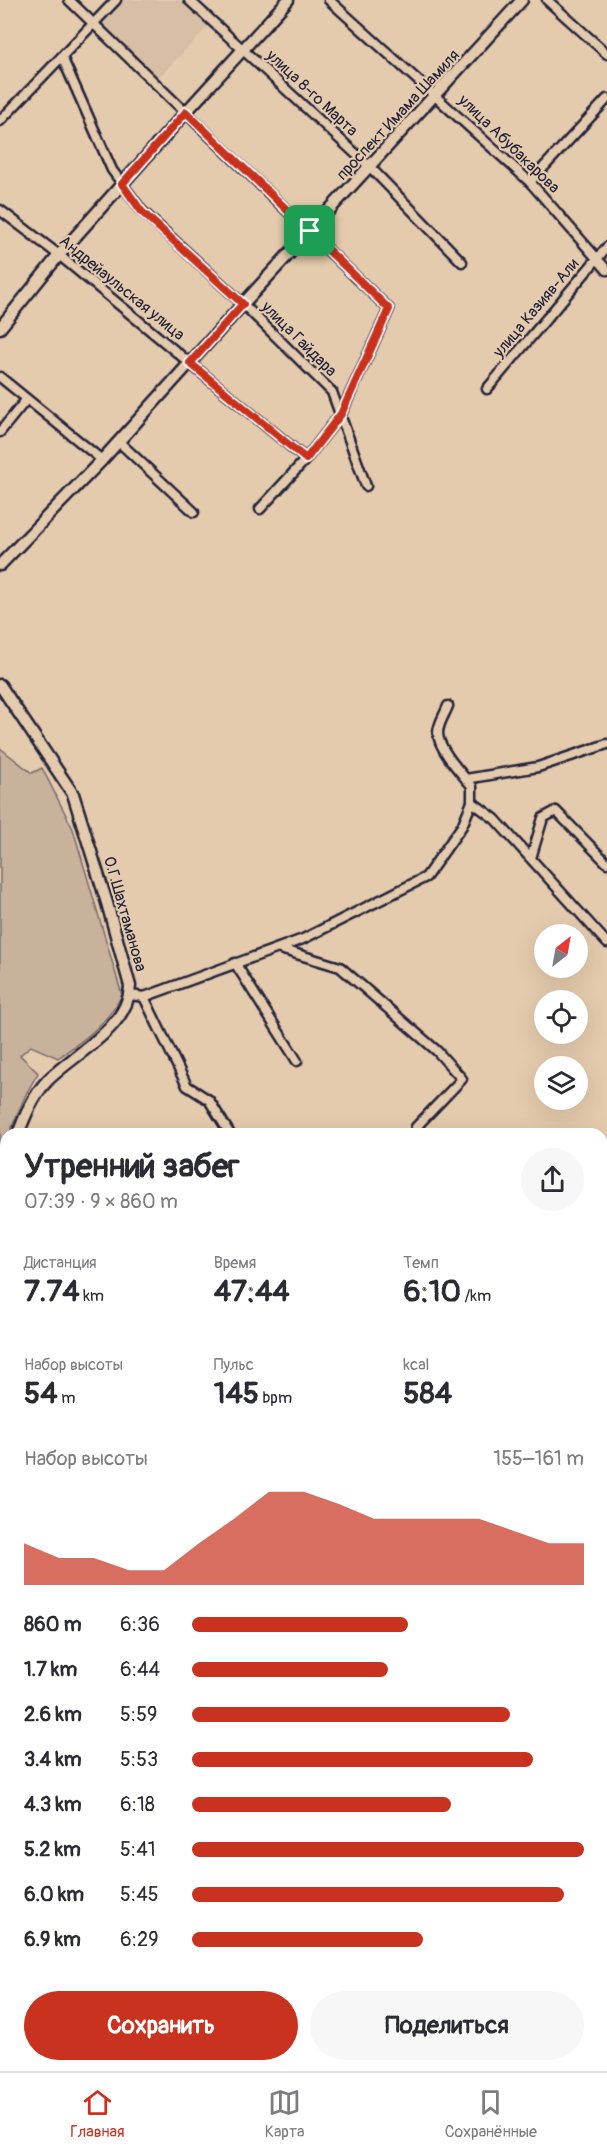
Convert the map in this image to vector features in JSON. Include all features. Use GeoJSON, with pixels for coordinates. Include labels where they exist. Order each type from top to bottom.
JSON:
{"type":"FeatureCollection","features":[{"type":"Feature","properties":{"kind":"main road"},"geometry":{"type":"LineString","coordinates":[[0,328],[122,184],[288,0]]}},
{"type":"Feature","properties":{"kind":"main road","name":"проспект Имама Шамиля"},"geometry":{"type":"LineString","coordinates":[[0,565],[119,442],[522,0]]}},
{"type":"Feature","properties":{"kind":"main road","name":"О.Г.Шахтаманова"},"geometry":{"type":"LineString","coordinates":[[0,685],[73,794],[108,903],[130,986],[130,995],[123,1011],[101,1036],[46,1083],[28,1108],[20,1128]]}},
{"type":"Feature","properties":{"kind":"street"},"geometry":{"type":"LineString","coordinates":[[69,0],[389,309],[341,414],[306,459],[260,509]]}},
{"type":"Feature","properties":{"kind":"street"},"geometry":{"type":"LineString","coordinates":[[0,121],[116,0]]}},
{"type":"Feature","properties":{"kind":"street","name":"улица 8-го Марта"},"geometry":{"type":"LineString","coordinates":[[189,0],[370,167],[462,262]]}},
{"type":"Feature","properties":{"kind":"street","name":"улица Абубакарова"},"geometry":{"type":"LineString","coordinates":[[329,0],[530,182],[607,270]]}},
{"type":"Feature","properties":{"kind":"street"},"geometry":{"type":"LineString","coordinates":[[547,0],[607,54]]}},
{"type":"Feature","properties":{"kind":"street","name":"улица Гайдара"},"geometry":{"type":"LineString","coordinates":[[62,57],[112,170],[142,212],[243,304],[332,392],[366,486]]}},
{"type":"Feature","properties":{"kind":"street"},"geometry":{"type":"LineString","coordinates":[[530,182],[607,99]]}},
{"type":"Feature","properties":{"kind":"street","name":"Андрейаульская улица"},"geometry":{"type":"LineString","coordinates":[[0,210],[60,255],[306,459]]}},
{"type":"Feature","properties":{"kind":"street","name":"улица Казияв-Али"},"geometry":{"type":"LineString","coordinates":[[487,389],[607,247]]}},
{"type":"Feature","properties":{"kind":"street"},"geometry":{"type":"LineString","coordinates":[[0,377],[102,460]]}},
{"type":"Feature","properties":{"kind":"street"},"geometry":{"type":"LineString","coordinates":[[0,432],[26,400]]}},
{"type":"Feature","properties":{"kind":"street"},"geometry":{"type":"LineString","coordinates":[[119,442],[195,512]]}},
{"type":"Feature","properties":{"kind":"street"},"geometry":{"type":"LineString","coordinates":[[130,995],[144,997],[279,949],[426,877],[462,826],[472,802],[472,786],[443,750],[438,736],[438,729],[448,706]]}},
{"type":"Feature","properties":{"kind":"street"},"geometry":{"type":"LineString","coordinates":[[466,779],[537,767],[607,744]]}},
{"type":"Feature","properties":{"kind":"street"},"geometry":{"type":"LineString","coordinates":[[472,802],[495,819],[607,943]]}},
{"type":"Feature","properties":{"kind":"street"},"geometry":{"type":"LineString","coordinates":[[531,858],[543,818],[556,811],[607,863]]}},
{"type":"Feature","properties":{"kind":"street"},"geometry":{"type":"LineString","coordinates":[[279,949],[340,967],[437,1052],[462,1079],[417,1128]]}},
{"type":"Feature","properties":{"kind":"street"},"geometry":{"type":"LineString","coordinates":[[235,963],[297,1061]]}},
{"type":"Feature","properties":{"kind":"street"},"geometry":{"type":"LineString","coordinates":[[144,997],[187,1086],[208,1100],[226,1128]]}},
{"type":"Feature","properties":{"kind":"shaded area"},"geometry":{"type":"Polygon","coordinates":[[[115,0],[180,0],[208,27],[156,80],[97,23],[115,0]]]}},
{"type":"Feature","properties":{"kind":"shaded area"},"geometry":{"type":"Polygon","coordinates":[[[0,748],[32,773],[42,768],[73,829],[122,995],[102,1023],[58,1058],[31,1046],[20,1055],[38,1073],[12,1128],[0,1128],[0,748]]]}},
{"type":"Feature","properties":{"kind":"route"},"geometry":{"type":"LineString","coordinates":[[186,112],[310,231],[389,309],[341,414],[306,459],[190,363],[243,304],[142,212],[122,184],[186,112]]}}]}
